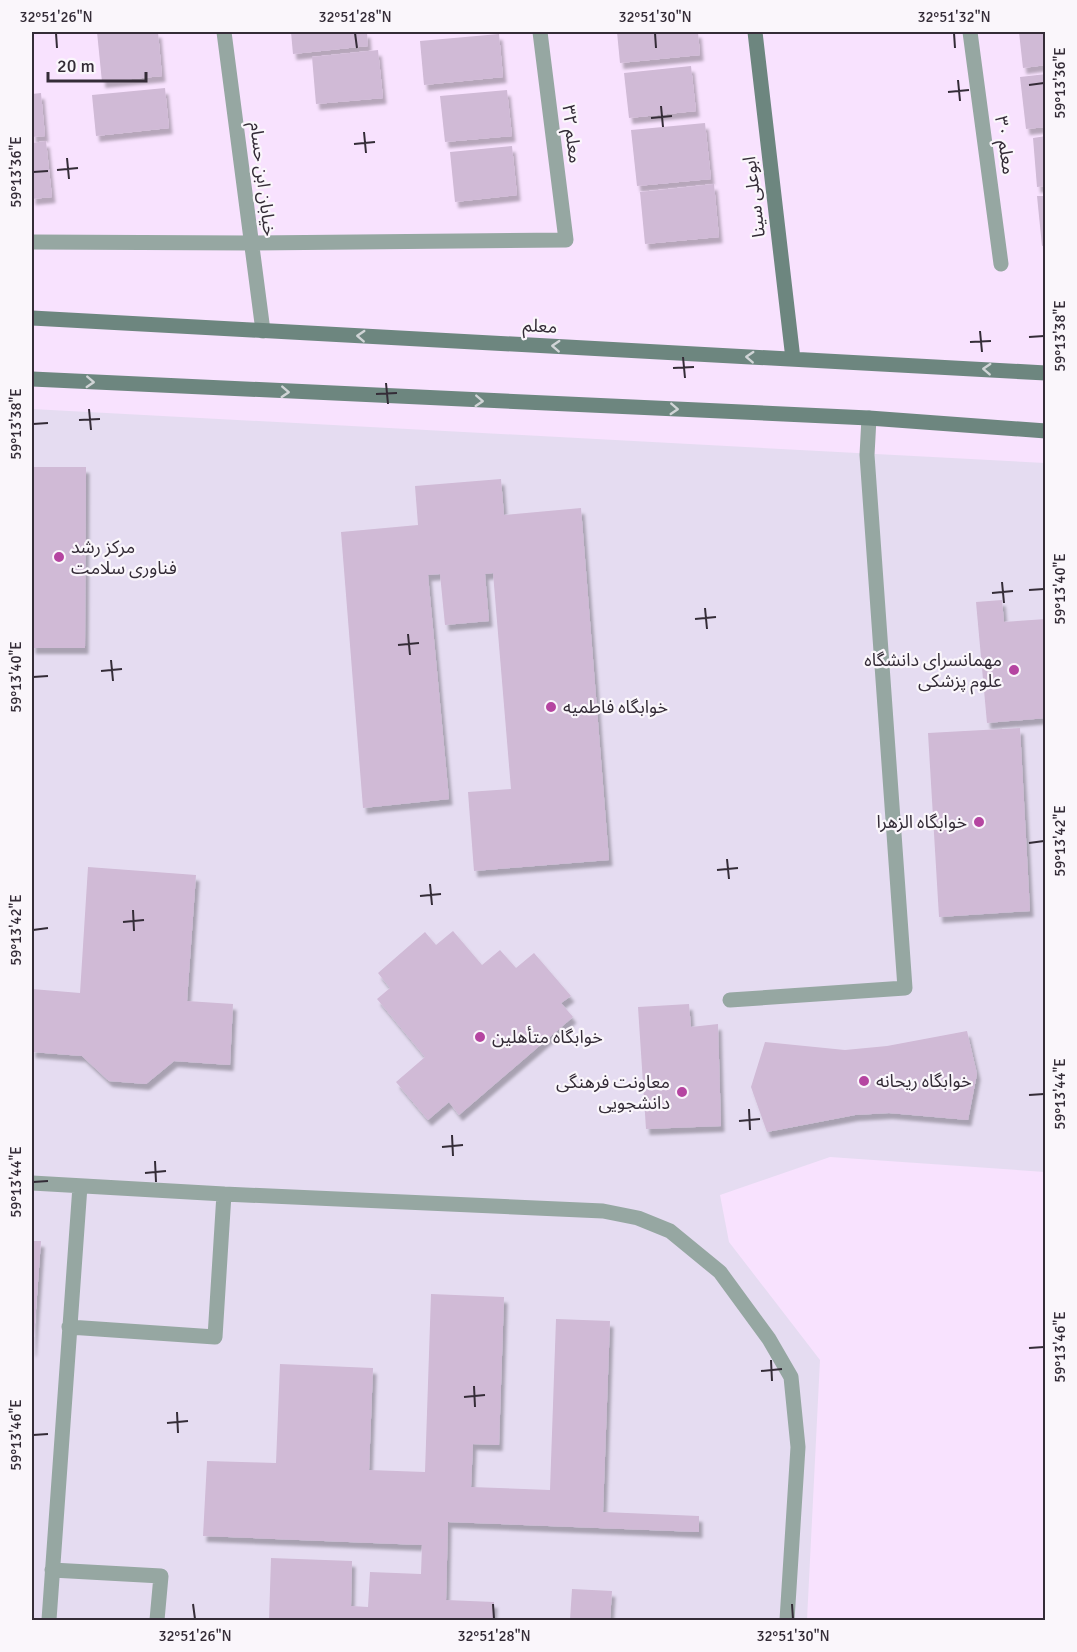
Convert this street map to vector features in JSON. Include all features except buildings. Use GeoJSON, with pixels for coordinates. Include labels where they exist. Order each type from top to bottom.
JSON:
{"type":"FeatureCollection","features":[{"type":"Feature","properties":{"kind":"main road","name":"ابوعلی سینا"},"geometry":{"type":"LineString","coordinates":[[755,32],[793,359]]}},
{"type":"Feature","properties":{"kind":"main road","name":"معلم"},"geometry":{"type":"LineString","coordinates":[[32,318],[1046,372]]}},
{"type":"Feature","properties":{"kind":"main road"},"geometry":{"type":"LineString","coordinates":[[32,379],[869,418],[1046,431]]}},
{"type":"Feature","properties":{"kind":"street","name":"خیابان ابن حسام"},"geometry":{"type":"LineString","coordinates":[[225,32],[263,331]]}},
{"type":"Feature","properties":{"kind":"street","name":"معلم ۳۲"},"geometry":{"type":"LineString","coordinates":[[251,243],[566,240],[540,32]]}},
{"type":"Feature","properties":{"kind":"street","name":"معلم ۳۰"},"geometry":{"type":"LineString","coordinates":[[970,32],[1001,264]]}},
{"type":"Feature","properties":{"kind":"street"},"geometry":{"type":"LineString","coordinates":[[32,242],[251,243]]}},
{"type":"Feature","properties":{"kind":"street"},"geometry":{"type":"LineString","coordinates":[[730,1000],[905,988],[867,455],[869,418]]}},
{"type":"Feature","properties":{"kind":"street"},"geometry":{"type":"LineString","coordinates":[[32,1183],[603,1211],[638,1218],[670,1231],[720,1272],[769,1339],[791,1377],[798,1447],[787,1620]]}},
{"type":"Feature","properties":{"kind":"street"},"geometry":{"type":"LineString","coordinates":[[49,1620],[80,1186]]}},
{"type":"Feature","properties":{"kind":"street"},"geometry":{"type":"LineString","coordinates":[[69,1328],[215,1336],[224,1194]]}},
{"type":"Feature","properties":{"kind":"street"},"geometry":{"type":"LineString","coordinates":[[52,1570],[161,1576],[157,1620]]}},
{"type":"Feature","properties":{"kind":"shaded area"},"geometry":{"type":"Polygon","coordinates":[[[32,409],[1045,463],[1045,1172],[830,1157],[720,1195],[729,1242],[820,1360],[807,1620],[32,1620],[32,409]]]}},
{"type":"Feature","properties":{"kind":"place","name":"مرکز رشد فناوری سلامت"},"geometry":{"type":"Point","coordinates":[59,557]}},
{"type":"Feature","properties":{"kind":"place","name":"مهمانسرای دانشگاه علوم پزشکی"},"geometry":{"type":"Point","coordinates":[1014,670]}},
{"type":"Feature","properties":{"kind":"place","name":"خوابگاه فاطمیه"},"geometry":{"type":"Point","coordinates":[551,707]}},
{"type":"Feature","properties":{"kind":"place","name":"خوابگاه الزهرا"},"geometry":{"type":"Point","coordinates":[979,822]}},
{"type":"Feature","properties":{"kind":"place","name":"خوابگاه متأهلین"},"geometry":{"type":"Point","coordinates":[480,1037]}},
{"type":"Feature","properties":{"kind":"place","name":"خوابگاه ریحانه"},"geometry":{"type":"Point","coordinates":[864,1081]}},
{"type":"Feature","properties":{"kind":"place","name":"معاونت فرهنگی دانشجویی"},"geometry":{"type":"Point","coordinates":[682,1092]}}]}
